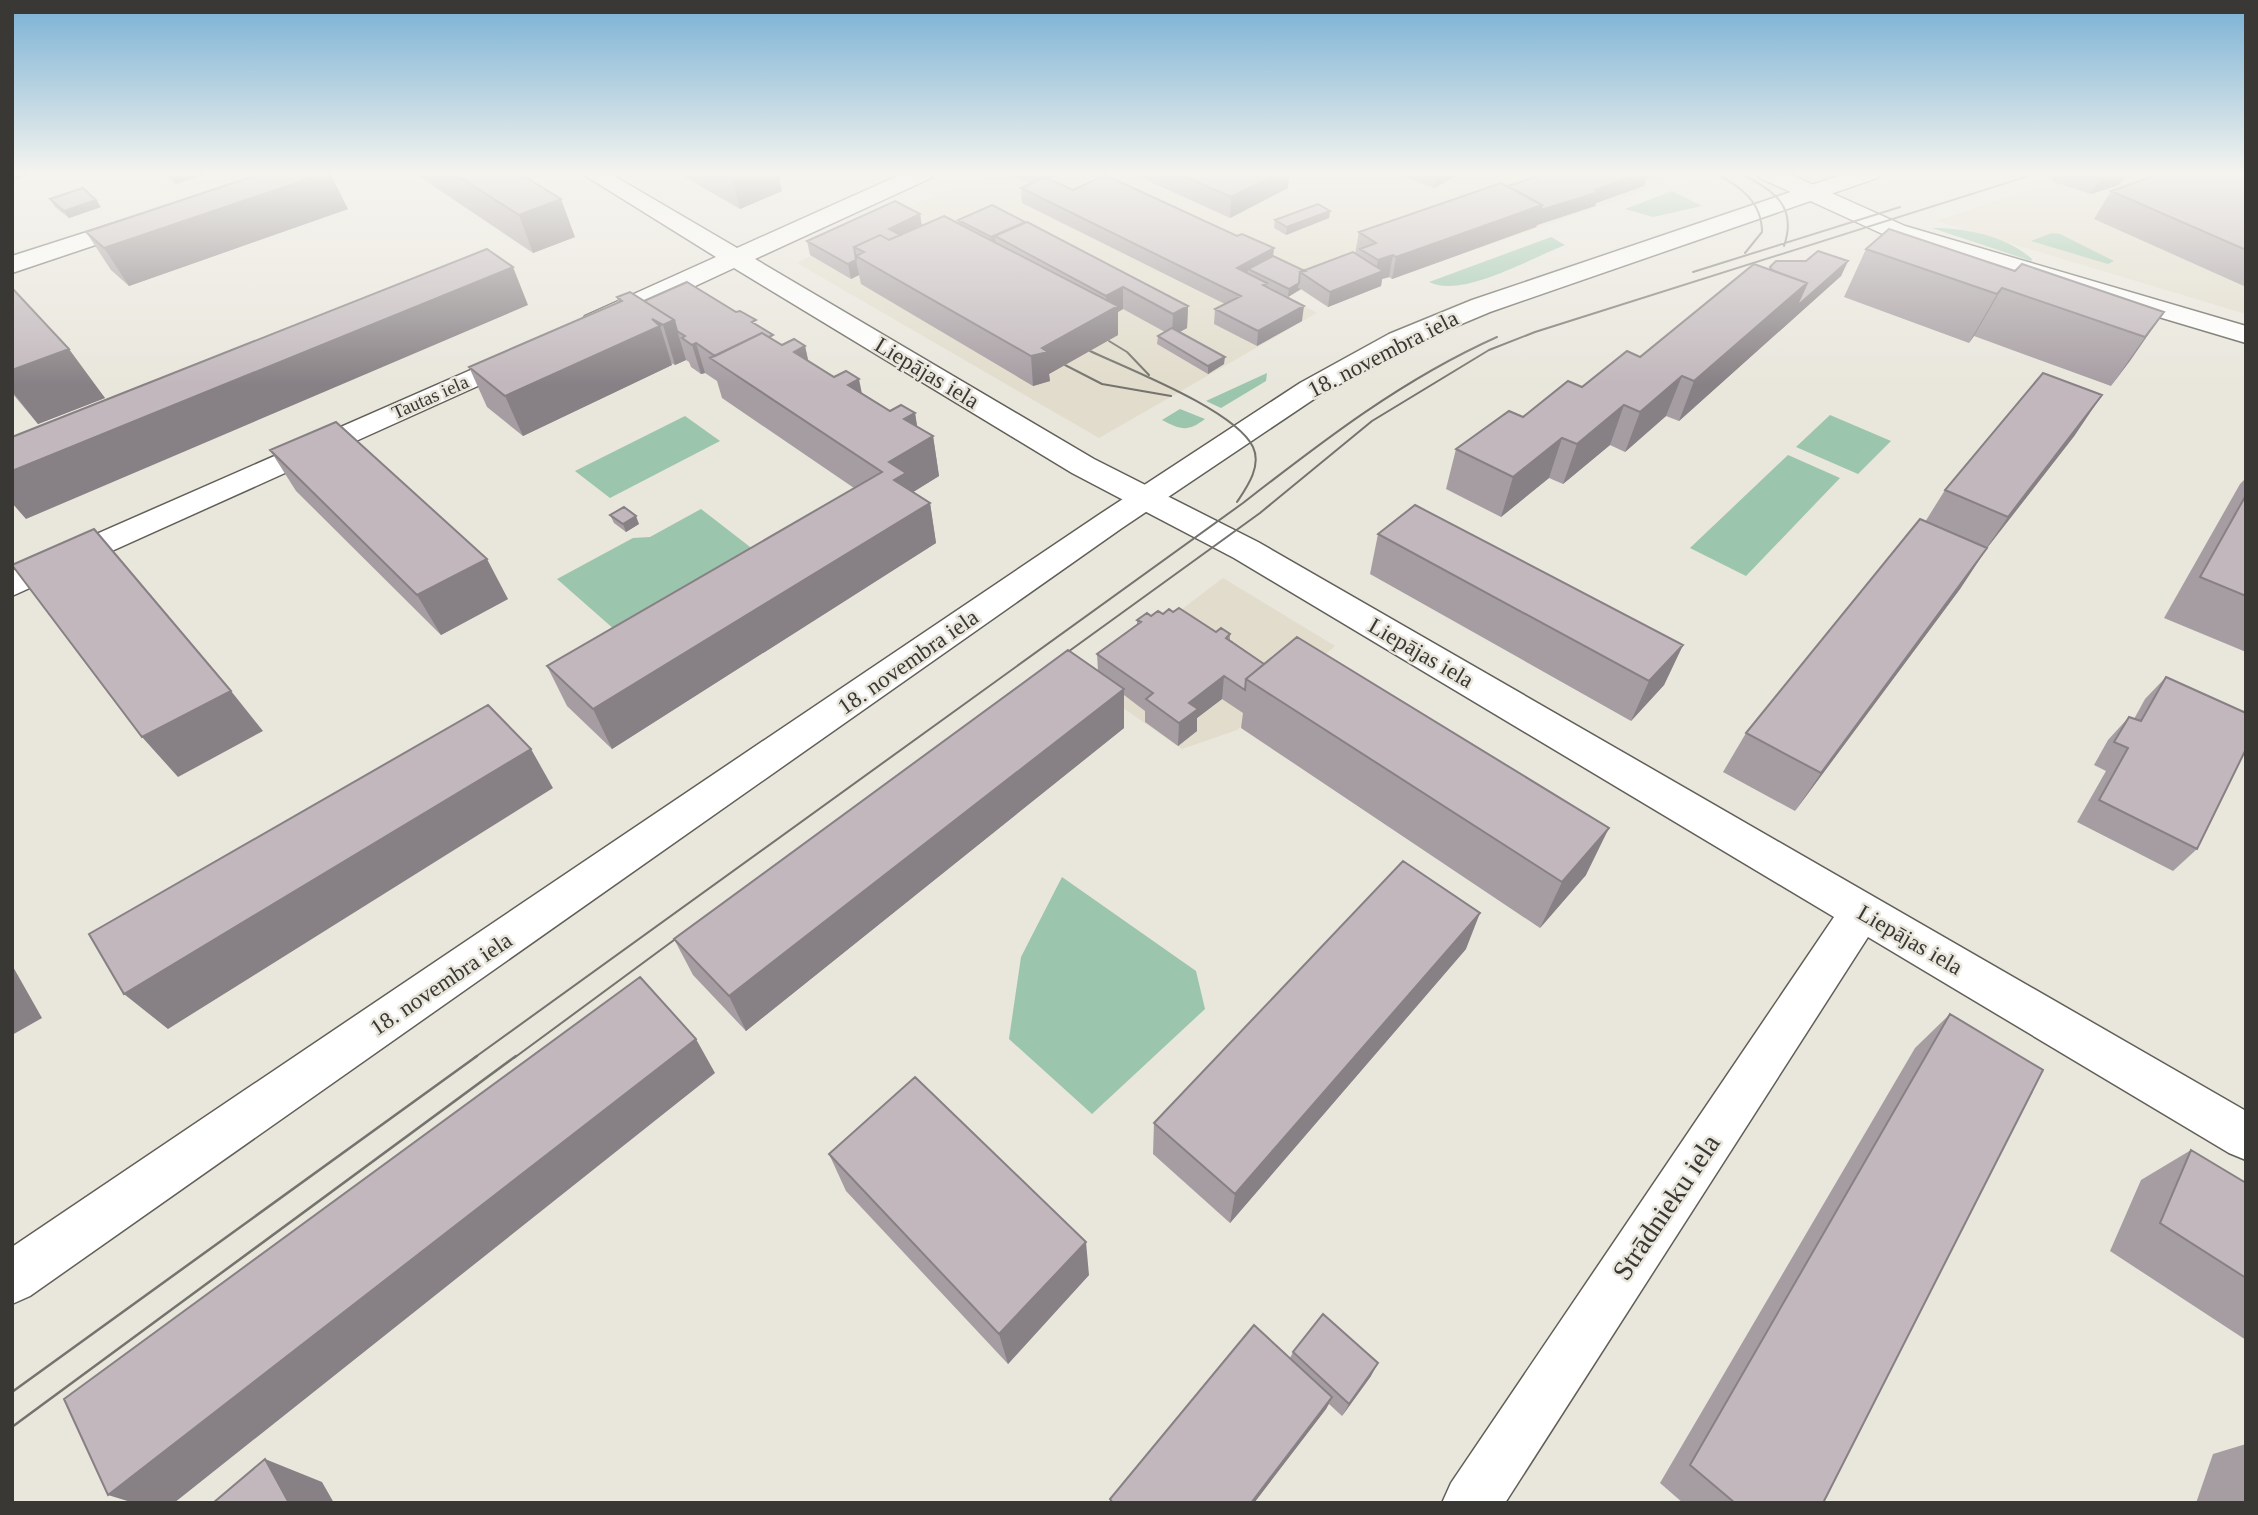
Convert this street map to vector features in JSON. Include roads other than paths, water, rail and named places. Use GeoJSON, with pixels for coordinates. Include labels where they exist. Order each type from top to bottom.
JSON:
{"type":"FeatureCollection","features":[{"type":"Feature","properties":{"kind":"street"},"geometry":{"type":"LineString","coordinates":[[12,265],[76,244]]}},
{"type":"Feature","properties":{"kind":"street","name":"Liepājas iela"},"geometry":{"type":"LineString","coordinates":[[711,244],[1083,466],[1246,550],[2246,1137]]}},
{"type":"Feature","properties":{"kind":"street","name":"Tautas iela"},"geometry":{"type":"LineString","coordinates":[[12,585],[769,244]]}},
{"type":"Feature","properties":{"kind":"street","name":"18. novembra iela"},"geometry":{"type":"LineString","coordinates":[[12,1278],[1310,388],[1399,340],[1481,306],[1664,244]]}},
{"type":"Feature","properties":{"kind":"street"},"geometry":{"type":"LineString","coordinates":[[1939,244],[2246,335]]}},
{"type":"Feature","properties":{"kind":"street","name":"Strādnieku iela"},"geometry":{"type":"LineString","coordinates":[[1471,1503],[1861,911]]}},
{"type":"Feature","properties":{"kind":"tram line"},"geometry":{"type":"LineString","coordinates":[[1745,253],[1753,244]]}},
{"type":"Feature","properties":{"kind":"tram line"},"geometry":{"type":"LineString","coordinates":[[1693,272],[1783,244]]}},
{"type":"Feature","properties":{"kind":"tram line"},"geometry":{"type":"LineString","coordinates":[[1054,662],[1260,513],[1372,421],[1489,350],[1535,332],[1814,244]]}},
{"type":"Feature","properties":{"kind":"tram line"},"geometry":{"type":"LineString","coordinates":[[474,1058],[1365,412],[1429,372],[1497,337]]}},
{"type":"Feature","properties":{"kind":"tram line"},"geometry":{"type":"LineString","coordinates":[[1109,341],[1127,352],[1149,375]]}},
{"type":"Feature","properties":{"kind":"tram line"},"geometry":{"type":"LineString","coordinates":[[1090,351],[1204,405],[1242,433],[1253,447],[1256,461],[1252,476],[1237,502]]}},
{"type":"Feature","properties":{"kind":"tram line"},"geometry":{"type":"LineString","coordinates":[[1065,365],[1102,384],[1171,396]]}},
{"type":"Feature","properties":{"kind":"tram line"},"geometry":{"type":"LineString","coordinates":[[514,1058],[689,929]]}},
{"type":"Feature","properties":{"kind":"tram line"},"geometry":{"type":"LineString","coordinates":[[12,1392],[477,1056]]}},
{"type":"Feature","properties":{"kind":"tram line"},"geometry":{"type":"LineString","coordinates":[[12,1427],[516,1056]]}}]}
